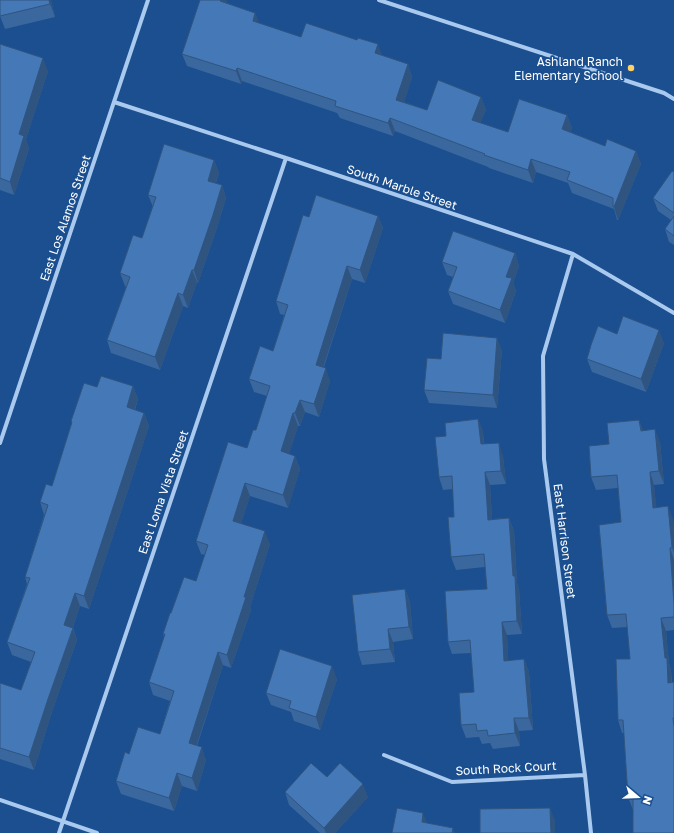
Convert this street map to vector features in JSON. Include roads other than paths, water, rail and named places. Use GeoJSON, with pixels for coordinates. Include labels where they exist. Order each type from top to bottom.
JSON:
{"type":"FeatureCollection","features":[{"type":"Feature","properties":{"kind":"street","name":"East Los Alamos Street"},"geometry":{"type":"LineString","coordinates":[[0,443],[148,0]]}},
{"type":"Feature","properties":{"kind":"street"},"geometry":{"type":"LineString","coordinates":[[379,0],[664,93],[674,99]]}},
{"type":"Feature","properties":{"kind":"street","name":"South Marble Street"},"geometry":{"type":"LineString","coordinates":[[114,102],[573,254],[674,313]]}},
{"type":"Feature","properties":{"kind":"street","name":"East Loma Vista Street"},"geometry":{"type":"LineString","coordinates":[[59,833],[286,158]]}},
{"type":"Feature","properties":{"kind":"street","name":"East Harrison Street"},"geometry":{"type":"LineString","coordinates":[[573,254],[543,356],[544,459],[585,775],[591,833]]}},
{"type":"Feature","properties":{"kind":"street","name":"South Rock Court"},"geometry":{"type":"LineString","coordinates":[[384,755],[452,782],[585,775]]}},
{"type":"Feature","properties":{"kind":"street"},"geometry":{"type":"LineString","coordinates":[[0,800],[97,833]]}},
{"type":"Feature","properties":{"kind":"place","name":"Ashland Ranch Elementary School"},"geometry":{"type":"Point","coordinates":[631,68]}}]}
